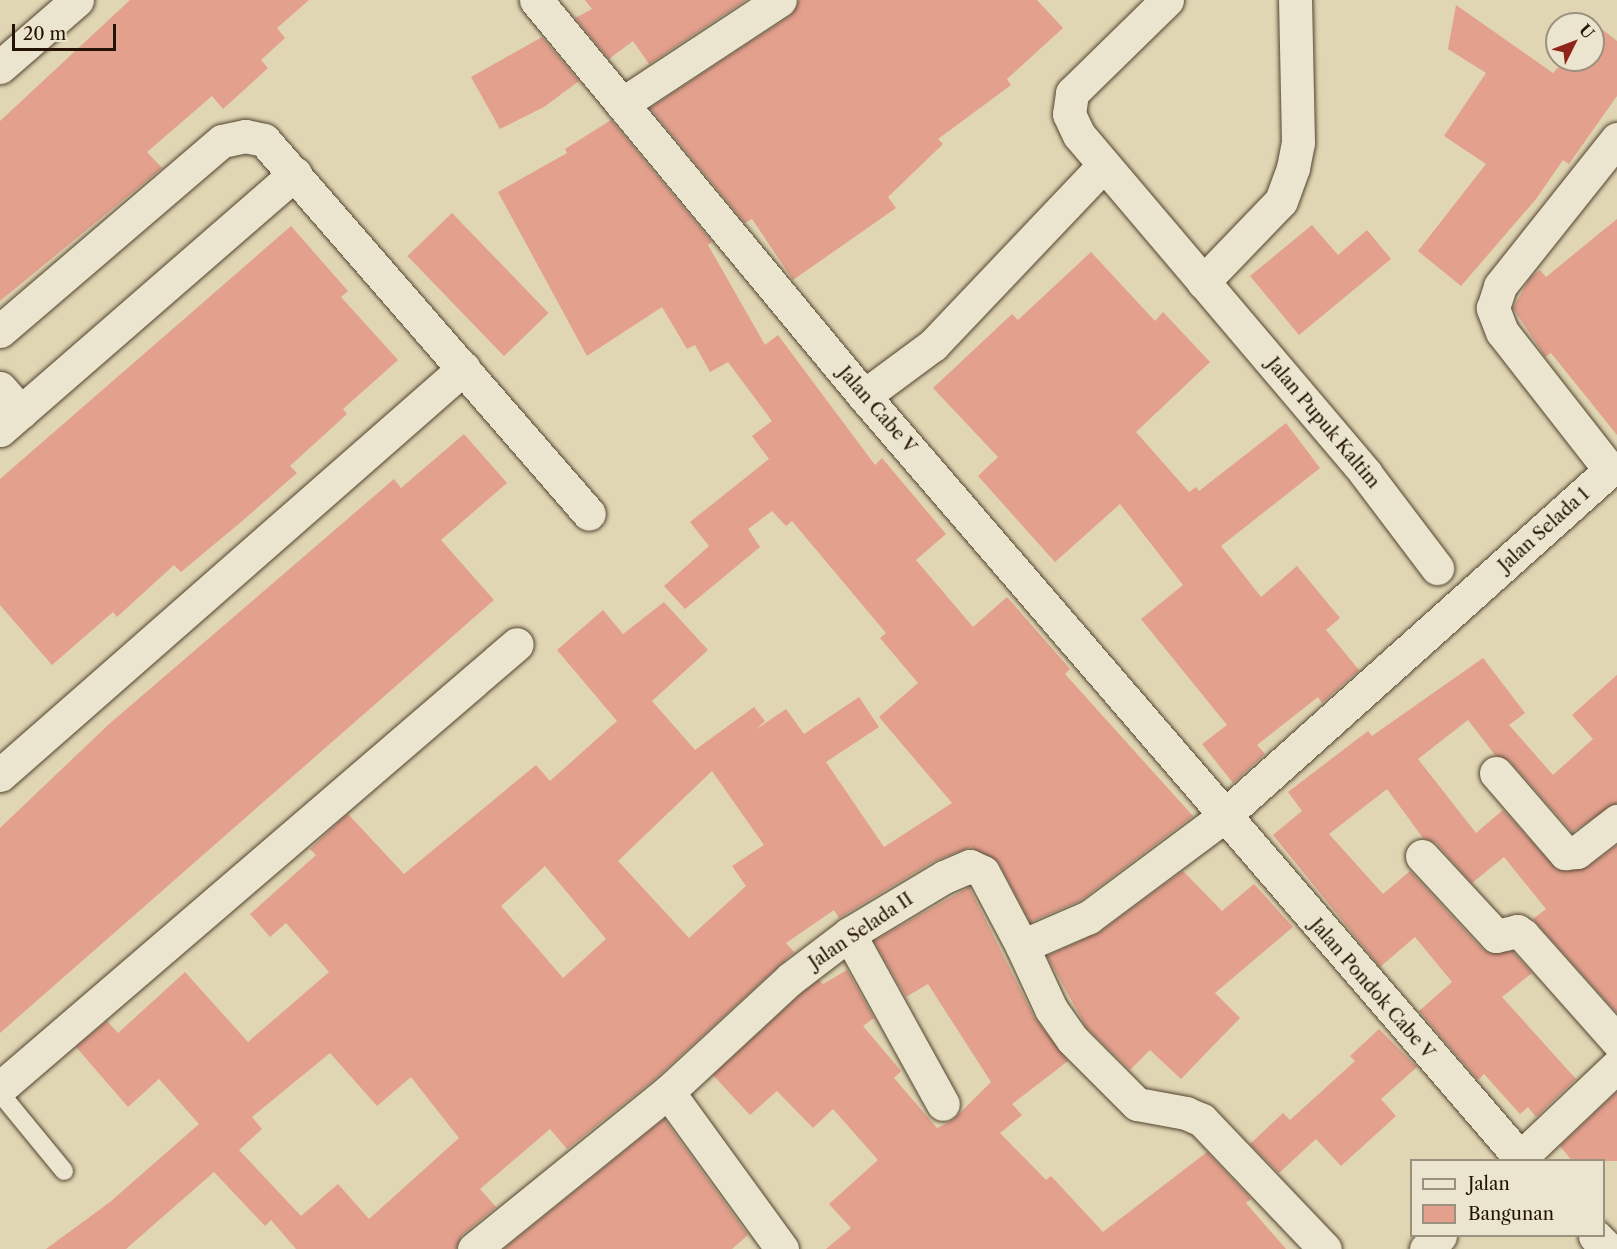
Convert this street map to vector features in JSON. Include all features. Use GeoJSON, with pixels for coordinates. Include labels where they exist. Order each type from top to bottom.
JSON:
{"type":"FeatureCollection","features":[{"type":"Feature","properties":{"kind":"street"},"geometry":{"type":"LineString","coordinates":[[0,67],[77,0]]}},
{"type":"Feature","properties":{"kind":"street","name":"Jalan Cabe V"},"geometry":{"type":"LineString","coordinates":[[536,0],[864,396],[1223,817]]}},
{"type":"Feature","properties":{"kind":"street"},"geometry":{"type":"LineString","coordinates":[[622,104],[780,0]]}},
{"type":"Feature","properties":{"kind":"street","name":"Jalan Pupuk Kaltim"},"geometry":{"type":"LineString","coordinates":[[1167,0],[1072,93],[1069,114],[1102,167],[1366,474],[1437,568]]}},
{"type":"Feature","properties":{"kind":"street"},"geometry":{"type":"LineString","coordinates":[[1203,282],[1281,201],[1293,168],[1298,142],[1295,0]]}},
{"type":"Feature","properties":{"kind":"street"},"geometry":{"type":"LineString","coordinates":[[0,331],[222,141],[245,136],[264,140],[589,514]]}},
{"type":"Feature","properties":{"kind":"street","name":"Jalan Selada 1"},"geometry":{"type":"LineString","coordinates":[[1223,817],[1610,470],[1502,332],[1493,308],[1500,286],[1617,139]]}},
{"type":"Feature","properties":{"kind":"street"},"geometry":{"type":"LineString","coordinates":[[864,396],[933,345],[1102,167]]}},
{"type":"Feature","properties":{"kind":"street"},"geometry":{"type":"LineString","coordinates":[[7,410],[295,174]]}},
{"type":"Feature","properties":{"kind":"street"},"geometry":{"type":"LineString","coordinates":[[0,775],[464,368]]}},
{"type":"Feature","properties":{"kind":"street"},"geometry":{"type":"LineString","coordinates":[[3,1080],[517,644]]}},
{"type":"Feature","properties":{"kind":"street"},"geometry":{"type":"LineString","coordinates":[[1496,773],[1565,853],[1577,852],[1617,821]]}},
{"type":"Feature","properties":{"kind":"street"},"geometry":{"type":"LineString","coordinates":[[1223,817],[1089,917],[1022,946],[1051,1010],[1072,1039],[1137,1104],[1186,1113],[1202,1120],[1325,1249]]}},
{"type":"Feature","properties":{"kind":"street","name":"Jalan Pondok Cabe V"},"geometry":{"type":"LineString","coordinates":[[1223,817],[1519,1159]]}},
{"type":"Feature","properties":{"kind":"street"},"geometry":{"type":"LineString","coordinates":[[1422,856],[1496,936],[1506,937],[1513,931],[1523,935],[1617,1041]]}},
{"type":"Feature","properties":{"kind":"street","name":"Jalan Selada II"},"geometry":{"type":"LineString","coordinates":[[474,1249],[668,1092],[790,979],[849,934],[970,866],[988,878],[1022,946]]}},
{"type":"Feature","properties":{"kind":"street"},"geometry":{"type":"LineString","coordinates":[[849,934],[943,1104]]}},
{"type":"Feature","properties":{"kind":"street"},"geometry":{"type":"LineString","coordinates":[[1521,1159],[1617,1066]]}},
{"type":"Feature","properties":{"kind":"street"},"geometry":{"type":"LineString","coordinates":[[668,1092],[782,1249]]}},
{"type":"Feature","properties":{"kind":"street"},"geometry":{"type":"LineString","coordinates":[[1426,1249],[1439,1237]]}},
{"type":"Feature","properties":{"kind":"street"},"geometry":{"type":"LineString","coordinates":[[1596,1237],[1608,1249]]}},
{"type":"Feature","properties":{"kind":"lane"},"geometry":{"type":"LineString","coordinates":[[3,1080],[64,1171]]}},
{"type":"Feature","properties":{"kind":"building"},"geometry":{"type":"Polygon","coordinates":[[[130,0],[309,0],[277,28],[285,38],[261,60],[268,68],[223,109],[212,96],[147,152],[162,168],[0,301],[0,121],[130,0]]]}},
{"type":"Feature","properties":{"kind":"building"},"geometry":{"type":"Polygon","coordinates":[[[585,0],[746,0],[649,64],[633,41],[609,59],[575,18],[592,9],[585,0]]]}},
{"type":"Feature","properties":{"kind":"building"},"geometry":{"type":"Polygon","coordinates":[[[799,0],[1037,0],[1063,28],[1007,79],[1011,85],[938,139],[943,144],[888,197],[896,208],[793,280],[752,219],[745,223],[650,108],[790,16],[799,0]]]}},
{"type":"Feature","properties":{"kind":"building"},"geometry":{"type":"Polygon","coordinates":[[[1456,5],[1545,67],[1545,72],[1605,72],[1605,32],[1617,41],[1617,96],[1569,164],[1563,160],[1536,199],[1461,286],[1418,251],[1486,164],[1444,136],[1486,73],[1448,49],[1456,5]]]}},
{"type":"Feature","properties":{"kind":"building"},"geometry":{"type":"Polygon","coordinates":[[[542,37],[579,81],[544,107],[500,129],[471,77],[542,37]]]}},
{"type":"Feature","properties":{"kind":"building"},"geometry":{"type":"Polygon","coordinates":[[[611,120],[712,242],[708,245],[765,345],[778,335],[875,465],[882,458],[946,534],[916,560],[973,627],[1007,597],[1070,669],[1065,674],[1193,816],[1080,901],[1030,922],[999,863],[971,847],[934,861],[839,918],[834,910],[786,943],[794,952],[656,1078],[567,1149],[550,1129],[480,1189],[496,1207],[462,1235],[456,1249],[296,1249],[271,1220],[265,1226],[214,1172],[126,1249],[46,1249],[110,1202],[199,1124],[159,1079],[128,1107],[76,1047],[107,1021],[118,1033],[185,972],[248,1042],[329,972],[286,923],[270,937],[250,914],[316,855],[310,849],[343,818],[348,814],[404,874],[536,765],[550,781],[617,721],[557,650],[603,610],[623,634],[664,602],[708,650],[652,701],[695,750],[754,707],[765,721],[755,730],[786,709],[804,734],[859,697],[879,727],[826,762],[884,847],[952,803],[879,717],[918,683],[880,638],[886,633],[792,521],[786,526],[772,511],[748,529],[760,547],[685,609],[664,586],[709,546],[690,522],[769,459],[752,436],[772,421],[728,362],[710,372],[695,345],[687,349],[662,307],[587,356],[498,192],[567,153],[565,149],[611,120]],[[712,771],[618,861],[689,938],[746,886],[732,866],[764,845],[712,771]],[[545,866],[501,906],[563,978],[606,939],[545,866]],[[330,1053],[252,1117],[262,1129],[239,1150],[301,1216],[338,1184],[369,1219],[459,1138],[411,1077],[377,1106],[330,1053]]]}},
{"type":"Feature","properties":{"kind":"building"},"geometry":{"type":"Polygon","coordinates":[[[452,213],[549,313],[504,356],[407,256],[452,213]]]}},
{"type":"Feature","properties":{"kind":"building"},"geometry":{"type":"Polygon","coordinates":[[[1617,219],[1617,435],[1551,353],[1545,357],[1513,308],[1530,278],[1540,270],[1546,277],[1617,219]]]}},
{"type":"Feature","properties":{"kind":"building"},"geometry":{"type":"Polygon","coordinates":[[[1312,225],[1338,255],[1367,230],[1391,259],[1299,335],[1250,276],[1312,225]]]}},
{"type":"Feature","properties":{"kind":"building"},"geometry":{"type":"Polygon","coordinates":[[[291,226],[348,291],[341,297],[398,360],[343,409],[347,414],[290,466],[297,473],[181,572],[174,565],[117,617],[113,612],[52,665],[0,605],[0,479],[291,226]]]}},
{"type":"Feature","properties":{"kind":"building"},"geometry":{"type":"Polygon","coordinates":[[[1091,252],[1155,321],[1163,312],[1210,362],[1136,432],[1189,492],[1196,487],[1199,491],[1286,423],[1320,468],[1221,546],[1261,597],[1297,566],[1340,618],[1326,630],[1359,670],[1322,703],[1318,697],[1257,745],[1265,754],[1233,783],[1202,744],[1227,725],[1141,619],[1183,585],[1120,504],[1055,562],[978,476],[998,457],[933,388],[1012,314],[1018,320],[1091,252]]]}},
{"type":"Feature","properties":{"kind":"building"},"geometry":{"type":"Polygon","coordinates":[[[464,434],[507,483],[441,540],[494,600],[0,1033],[0,828],[108,725],[394,479],[401,488],[464,434]]]}},
{"type":"Feature","properties":{"kind":"building"},"geometry":{"type":"Polygon","coordinates":[[[1483,658],[1525,713],[1509,725],[1553,775],[1593,739],[1572,715],[1617,675],[1617,803],[1572,832],[1510,761],[1495,755],[1468,720],[1418,759],[1476,833],[1503,810],[1557,870],[1588,867],[1617,845],[1617,1013],[1533,919],[1546,909],[1504,857],[1472,883],[1436,843],[1423,838],[1387,789],[1329,834],[1383,894],[1410,871],[1482,949],[1491,954],[1512,951],[1532,973],[1502,997],[1576,1079],[1536,1117],[1528,1107],[1520,1114],[1484,1074],[1478,1080],[1419,1011],[1452,982],[1415,937],[1380,967],[1273,835],[1302,811],[1288,792],[1368,731],[1372,736],[1483,658]]]}},
{"type":"Feature","properties":{"kind":"building"},"geometry":{"type":"Polygon","coordinates":[[[1183,871],[1222,911],[1254,884],[1293,927],[1215,993],[1240,1018],[1181,1079],[1150,1050],[1130,1070],[1086,1027],[1047,956],[1100,932],[1183,871]]]}},
{"type":"Feature","properties":{"kind":"building"},"geometry":{"type":"Polygon","coordinates":[[[969,887],[1034,1017],[1068,1061],[1012,1104],[1022,1115],[1000,1133],[1046,1180],[1051,1176],[1103,1232],[1207,1152],[1251,1199],[1246,1203],[1286,1249],[826,1249],[851,1228],[829,1204],[878,1160],[833,1109],[813,1128],[777,1091],[750,1115],[713,1075],[802,993],[819,980],[823,984],[847,970],[874,1018],[863,1026],[901,1071],[894,1078],[937,1128],[953,1120],[991,1082],[928,984],[906,997],[874,941],[969,887]]]}},
{"type":"Feature","properties":{"kind":"building"},"geometry":{"type":"Polygon","coordinates":[[[1379,1029],[1417,1067],[1381,1099],[1396,1116],[1341,1166],[1316,1139],[1279,1173],[1250,1144],[1283,1113],[1290,1120],[1355,1061],[1350,1056],[1379,1029]]]}},
{"type":"Feature","properties":{"kind":"building"},"geometry":{"type":"Polygon","coordinates":[[[1617,1092],[1617,1161],[1570,1159],[1560,1146],[1617,1092]]]}},
{"type":"Feature","properties":{"kind":"building"},"geometry":{"type":"Polygon","coordinates":[[[664,1119],[748,1235],[732,1249],[504,1249],[664,1119]]]}}]}
